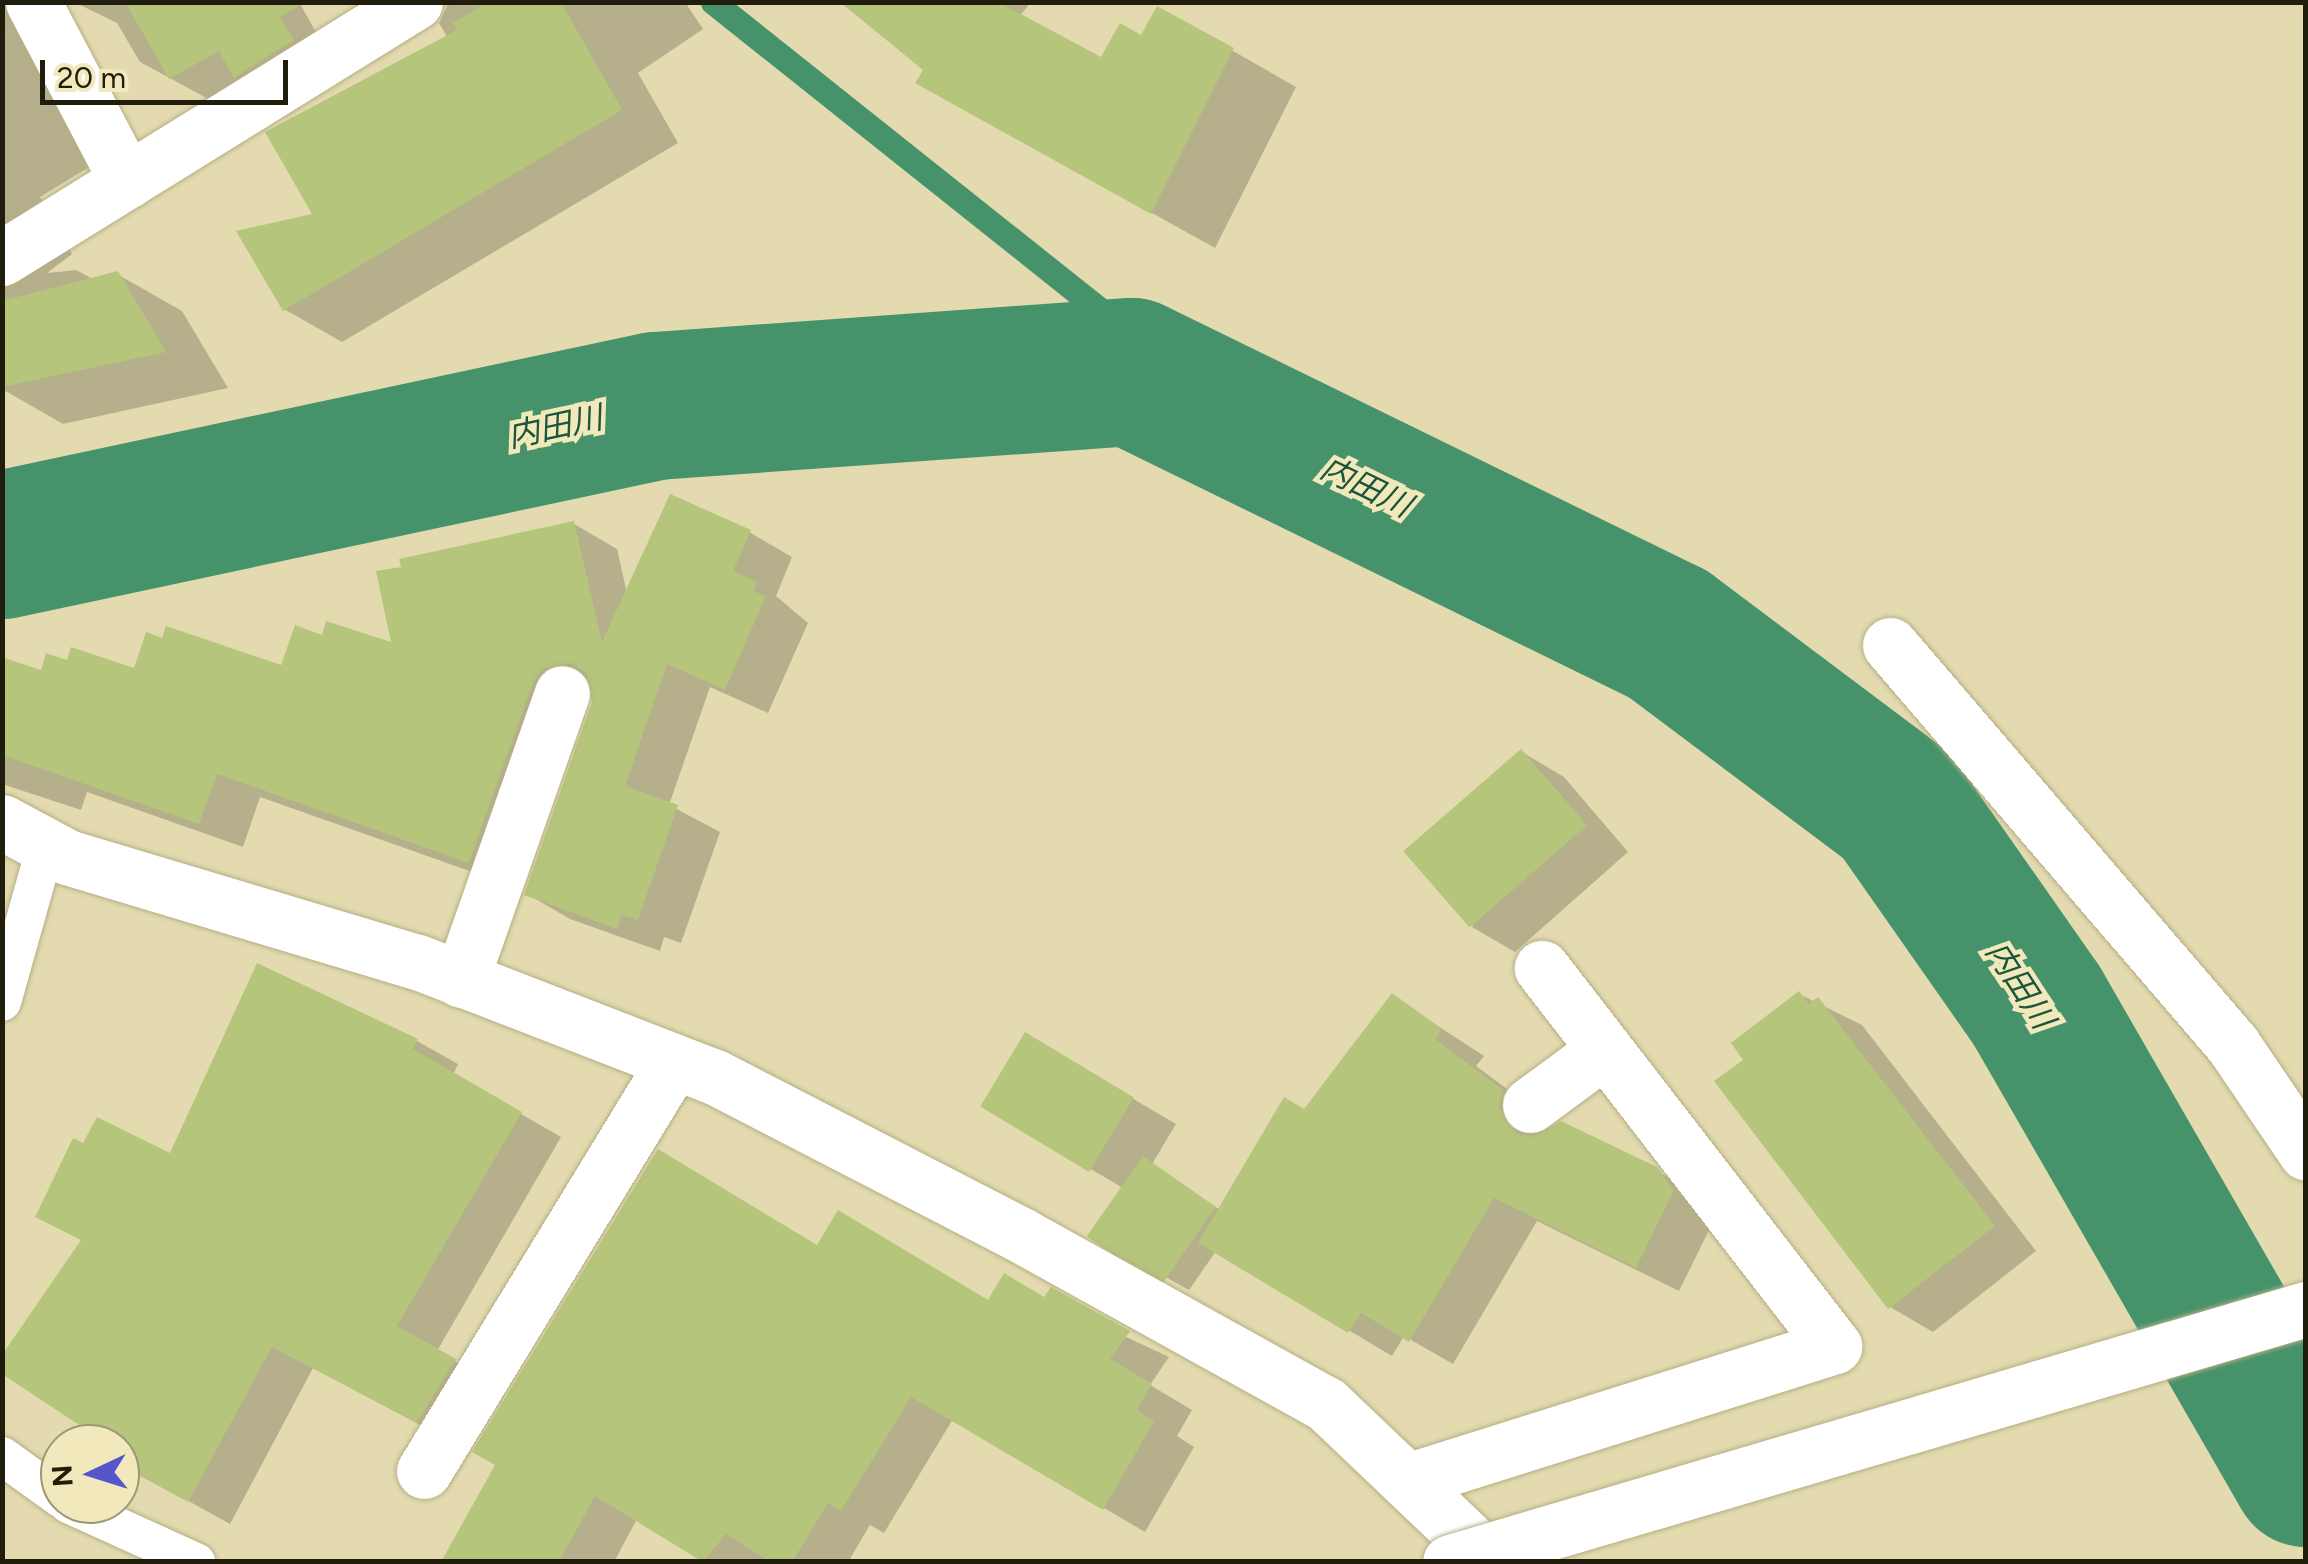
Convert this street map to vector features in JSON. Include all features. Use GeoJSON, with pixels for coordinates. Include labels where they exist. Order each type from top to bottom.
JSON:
{"type":"FeatureCollection","features":[{"type":"Feature","properties":{"kind":"street"},"geometry":{"type":"LineString","coordinates":[[33,2],[127,181]]}},
{"type":"Feature","properties":{"kind":"street"},"geometry":{"type":"LineString","coordinates":[[2,258],[127,181],[346,21],[414,2]]}},
{"type":"Feature","properties":{"kind":"street"},"geometry":{"type":"LineString","coordinates":[[1890,646],[2233,1045],[2306,1153]]}},
{"type":"Feature","properties":{"kind":"street"},"geometry":{"type":"LineString","coordinates":[[461,980],[562,693]]}},
{"type":"Feature","properties":{"kind":"street"},"geometry":{"type":"LineString","coordinates":[[24,834],[461,980],[715,1077],[1019,1234],[1326,1404],[1492,1562]]}},
{"type":"Feature","properties":{"kind":"street"},"geometry":{"type":"LineString","coordinates":[[1406,1481],[1834,1346],[1542,968]]}},
{"type":"Feature","properties":{"kind":"street"},"geometry":{"type":"LineString","coordinates":[[1530,1106],[1606,1050]]}},
{"type":"Feature","properties":{"kind":"street"},"geometry":{"type":"LineString","coordinates":[[424,1471],[674,1062]]}},
{"type":"Feature","properties":{"kind":"street"},"geometry":{"type":"LineString","coordinates":[[1450,1562],[2306,1309]]}},
{"type":"Feature","properties":{"kind":"lane"},"geometry":{"type":"LineString","coordinates":[[2,1002],[24,834]]}},
{"type":"Feature","properties":{"kind":"lane"},"geometry":{"type":"LineString","coordinates":[[2,1456],[40,1484]]}},
{"type":"Feature","properties":{"kind":"lane"},"geometry":{"type":"LineString","coordinates":[[112,1524],[196,1562]]}},
{"type":"Feature","properties":{"kind":"building"},"geometry":{"type":"Polygon","coordinates":[[[125,2],[306,2],[280,17],[294,40],[234,78],[219,51],[169,79],[125,2]]]}},
{"type":"Feature","properties":{"kind":"building"},"geometry":{"type":"Polygon","coordinates":[[[488,2],[561,2],[622,110],[283,311],[236,231],[312,214],[265,132],[457,30],[453,23],[488,2]]]}},
{"type":"Feature","properties":{"kind":"building"},"geometry":{"type":"Polygon","coordinates":[[[840,2],[998,2],[1101,57],[1120,23],[1141,35],[1157,6],[1234,48],[1151,214],[915,83],[923,70],[840,2]]]}},
{"type":"Feature","properties":{"kind":"building"},"geometry":{"type":"Polygon","coordinates":[[[118,271],[166,352],[2,387],[2,301],[118,271]]]}},
{"type":"Feature","properties":{"kind":"building"},"geometry":{"type":"Polygon","coordinates":[[[670,494],[751,530],[733,571],[757,582],[753,591],[766,596],[725,690],[667,664],[625,786],[678,805],[638,920],[621,915],[617,929],[524,895],[592,702],[586,673],[571,663],[542,669],[533,683],[469,863],[217,774],[199,824],[2,755],[2,657],[41,670],[46,653],[67,660],[71,647],[134,668],[146,632],[162,638],[166,626],[281,665],[295,625],[322,635],[326,621],[391,642],[376,571],[401,567],[399,559],[574,521],[602,642],[670,494]]]}},
{"type":"Feature","properties":{"kind":"building"},"geometry":{"type":"Polygon","coordinates":[[[1521,749],[1587,825],[1470,928],[1403,851],[1521,749]]]}},
{"type":"Feature","properties":{"kind":"building"},"geometry":{"type":"Polygon","coordinates":[[[257,963],[418,1039],[413,1049],[522,1112],[397,1326],[456,1359],[417,1423],[272,1347],[188,1502],[140,1476],[140,1424],[78,1424],[2,1374],[2,1355],[81,1240],[35,1217],[73,1138],[83,1143],[97,1117],[170,1153],[257,963]]]}},
{"type":"Feature","properties":{"kind":"building"},"geometry":{"type":"Polygon","coordinates":[[[1799,991],[1809,1004],[1818,997],[1995,1226],[1888,1309],[1714,1081],[1743,1060],[1731,1043],[1799,991]]]}},
{"type":"Feature","properties":{"kind":"building"},"geometry":{"type":"Polygon","coordinates":[[[1392,993],[1442,1029],[1435,1039],[1503,1090],[1499,1109],[1517,1133],[1534,1136],[1561,1121],[1657,1167],[1674,1190],[1636,1268],[1494,1198],[1409,1342],[1361,1313],[1348,1333],[1198,1243],[1284,1097],[1304,1109],[1392,993]]]}},
{"type":"Feature","properties":{"kind":"building"},"geometry":{"type":"Polygon","coordinates":[[[1025,1032],[1134,1097],[1089,1172],[980,1107],[1025,1032]]]}},
{"type":"Feature","properties":{"kind":"building"},"geometry":{"type":"Polygon","coordinates":[[[658,1149],[817,1245],[838,1210],[988,1300],[1004,1273],[1044,1297],[1051,1287],[1130,1331],[1110,1359],[1152,1384],[1137,1410],[1154,1421],[1103,1510],[911,1397],[841,1511],[828,1503],[792,1562],[770,1562],[726,1534],[703,1562],[595,1496],[559,1562],[441,1562],[495,1465],[472,1452],[658,1149]]]}},
{"type":"Feature","properties":{"kind":"building"},"geometry":{"type":"Polygon","coordinates":[[[1143,1156],[1216,1207],[1160,1287],[1087,1236],[1143,1156]]]}},
{"type":"Feature","properties":{"kind":"waterway"},"geometry":{"type":"LineString","coordinates":[[713,2],[1120,326],[1173,393]]}},
{"type":"Feature","properties":{"kind":"waterway","name":"内田川"},"geometry":{"type":"LineString","coordinates":[[2,545],[656,406],[1132,372],[1668,634],[1897,806],[2037,1006],[2306,1473]]}}]}
